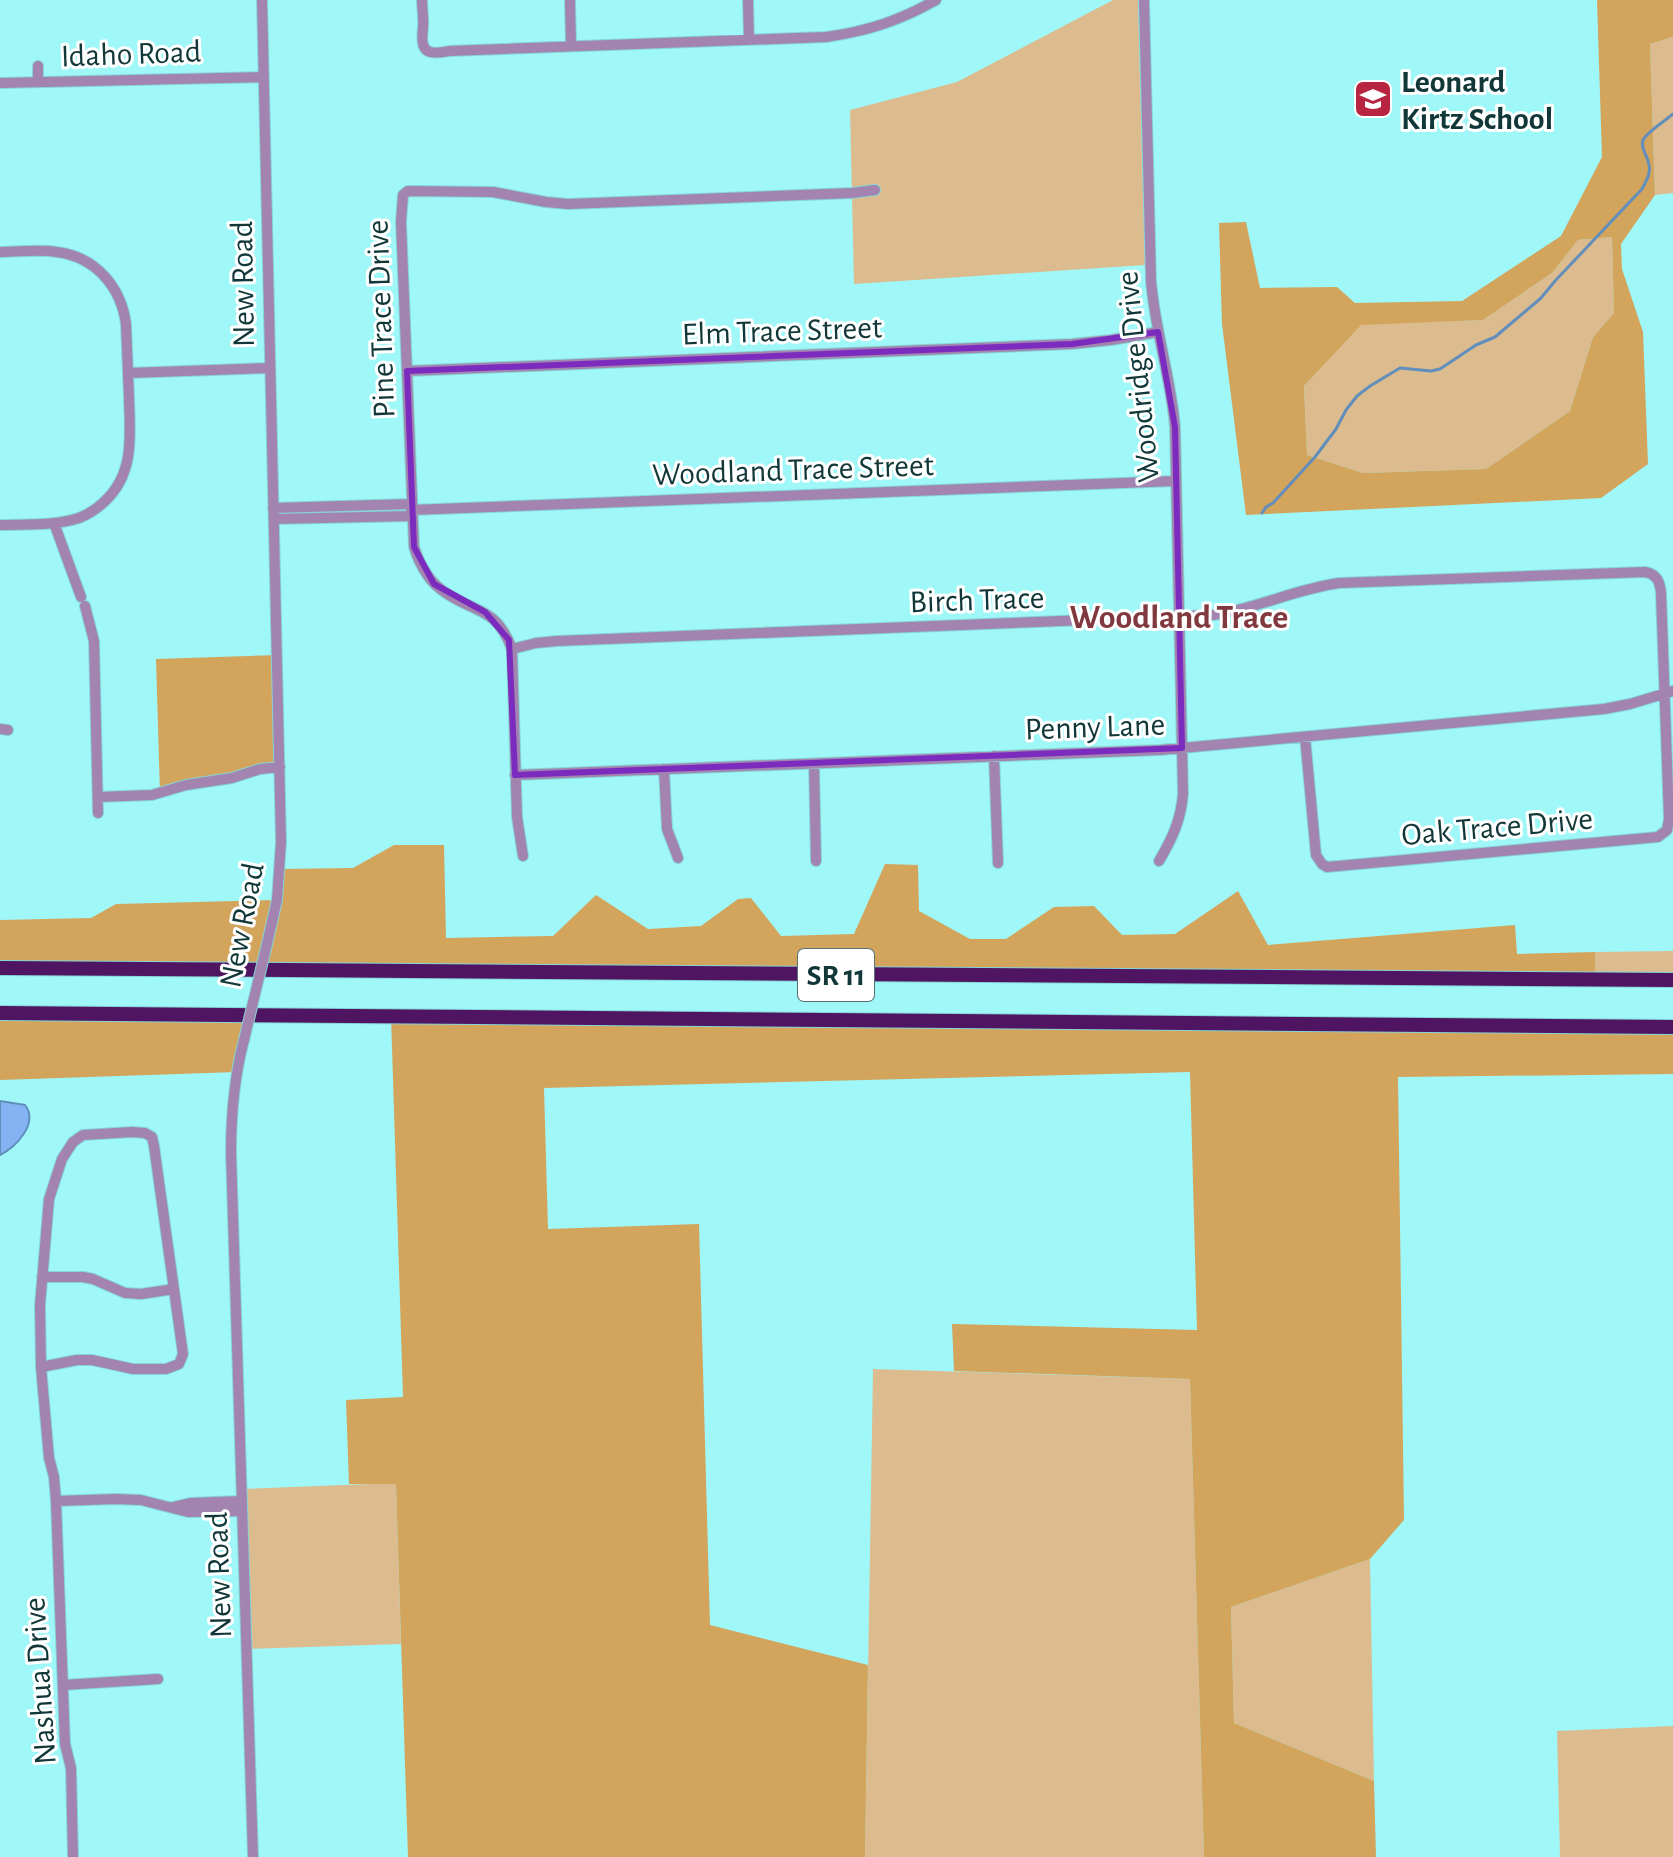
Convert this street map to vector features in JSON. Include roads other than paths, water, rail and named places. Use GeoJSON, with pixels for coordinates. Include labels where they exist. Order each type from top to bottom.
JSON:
{"type":"FeatureCollection","features":[{"type":"Feature","properties":{"kind":"highway","name":"SR 11"},"geometry":{"type":"LineString","coordinates":[[0,968],[1673,980]]}},
{"type":"Feature","properties":{"kind":"highway","name":"SR 11"},"geometry":{"type":"LineString","coordinates":[[0,1013],[1673,1027]]}},
{"type":"Feature","properties":{"kind":"street","name":"New Road"},"geometry":{"type":"LineString","coordinates":[[253,1857],[231,1141],[234,1088],[277,900],[281,862],[262,0]]}},
{"type":"Feature","properties":{"kind":"street"},"geometry":{"type":"LineString","coordinates":[[422,0],[421,40],[423,47],[436,54],[449,51],[826,37],[854,33],[898,20],[929,2]]}},
{"type":"Feature","properties":{"kind":"street"},"geometry":{"type":"LineString","coordinates":[[570,0],[571,46]]}},
{"type":"Feature","properties":{"kind":"street"},"geometry":{"type":"LineString","coordinates":[[748,0],[749,40]]}},
{"type":"Feature","properties":{"kind":"street","name":"Woodridge Drive"},"geometry":{"type":"LineString","coordinates":[[1144,0],[1151,281],[1153,308],[1173,404],[1183,794],[1176,831],[1159,861]]}},
{"type":"Feature","properties":{"kind":"street"},"geometry":{"type":"LineString","coordinates":[[38,66],[38,82]]}},
{"type":"Feature","properties":{"kind":"street","name":"Idaho Road"},"geometry":{"type":"LineString","coordinates":[[0,83],[263,77]]}},
{"type":"Feature","properties":{"kind":"street","name":"Pine Trace Drive"},"geometry":{"type":"LineString","coordinates":[[512,649],[504,632],[491,617],[479,608],[445,593],[426,574],[414,547],[401,222],[403,195],[408,191],[493,192],[568,204],[875,190]]}},
{"type":"Feature","properties":{"kind":"street"},"geometry":{"type":"LineString","coordinates":[[0,252],[64,253],[84,260],[101,272],[117,292],[125,314],[130,447],[122,479],[110,497],[93,511],[54,523],[0,525]]}},
{"type":"Feature","properties":{"kind":"street","name":"Elm Trace Street"},"geometry":{"type":"LineString","coordinates":[[407,371],[1072,344],[1158,332]]}},
{"type":"Feature","properties":{"kind":"street"},"geometry":{"type":"LineString","coordinates":[[128,373],[270,368]]}},
{"type":"Feature","properties":{"kind":"street","name":"Woodland Trace Street"},"geometry":{"type":"LineString","coordinates":[[274,514],[1176,481]]}},
{"type":"Feature","properties":{"kind":"street"},"geometry":{"type":"LineString","coordinates":[[54,523],[94,641],[98,813]]}},
{"type":"Feature","properties":{"kind":"street","name":"Birch Trace"},"geometry":{"type":"LineString","coordinates":[[512,649],[557,641],[1179,617],[1235,612],[1304,589],[1339,583],[1645,572],[1655,575],[1660,584],[1669,692]]}},
{"type":"Feature","properties":{"kind":"street"},"geometry":{"type":"LineString","coordinates":[[512,649],[517,817],[523,856]]}},
{"type":"Feature","properties":{"kind":"street","name":"Penny Lane"},"geometry":{"type":"LineString","coordinates":[[515,775],[1182,748],[1604,709],[1669,692]]}},
{"type":"Feature","properties":{"kind":"street","name":"Oak Trace Drive"},"geometry":{"type":"LineString","coordinates":[[1305,737],[1316,855],[1327,867],[1653,838],[1662,835],[1668,824],[1669,692]]}},
{"type":"Feature","properties":{"kind":"street"},"geometry":{"type":"LineString","coordinates":[[994,756],[998,863]]}},
{"type":"Feature","properties":{"kind":"street"},"geometry":{"type":"LineString","coordinates":[[814,764],[816,861]]}},
{"type":"Feature","properties":{"kind":"street"},"geometry":{"type":"LineString","coordinates":[[98,797],[152,795],[186,785],[280,767]]}},
{"type":"Feature","properties":{"kind":"street"},"geometry":{"type":"LineString","coordinates":[[664,769],[667,829],[678,858]]}},
{"type":"Feature","properties":{"kind":"street","name":"Nashua Drive"},"geometry":{"type":"LineString","coordinates":[[73,1857],[71,1768],[65,1744],[56,1501],[47,1443],[40,1305],[49,1199],[62,1159],[73,1142],[83,1135],[132,1132],[152,1137],[174,1289]]}},
{"type":"Feature","properties":{"kind":"street"},"geometry":{"type":"LineString","coordinates":[[41,1367],[92,1360],[133,1369],[166,1369],[179,1364],[183,1354],[174,1289],[125,1293],[83,1277],[42,1277]]}},
{"type":"Feature","properties":{"kind":"street"},"geometry":{"type":"LineString","coordinates":[[56,1501],[116,1499],[141,1500],[173,1507],[190,1503],[241,1506]]}},
{"type":"Feature","properties":{"kind":"street"},"geometry":{"type":"LineString","coordinates":[[63,1685],[158,1679]]}},
{"type":"Feature","properties":{"kind":"water"},"geometry":{"type":"Polygon","coordinates":[[[0,1101],[25,1105],[29,1119],[24,1134],[0,1155],[0,1101]]]}},
{"type":"Feature","properties":{"kind":"waterway"},"geometry":{"type":"LineString","coordinates":[[1262,513],[1315,457],[1357,396],[1400,368],[1440,369],[1476,345],[1495,337],[1541,298],[1642,189],[1649,168],[1643,140],[1673,114]]}},
{"type":"Feature","properties":{"kind":"place","name":"Leonard Kirtz School"},"geometry":{"type":"Point","coordinates":[1373,99]}},
{"type":"Feature","properties":{"kind":"district","name":"Woodland Trace"},"geometry":{"type":"Point","coordinates":[1179,616]}}]}
